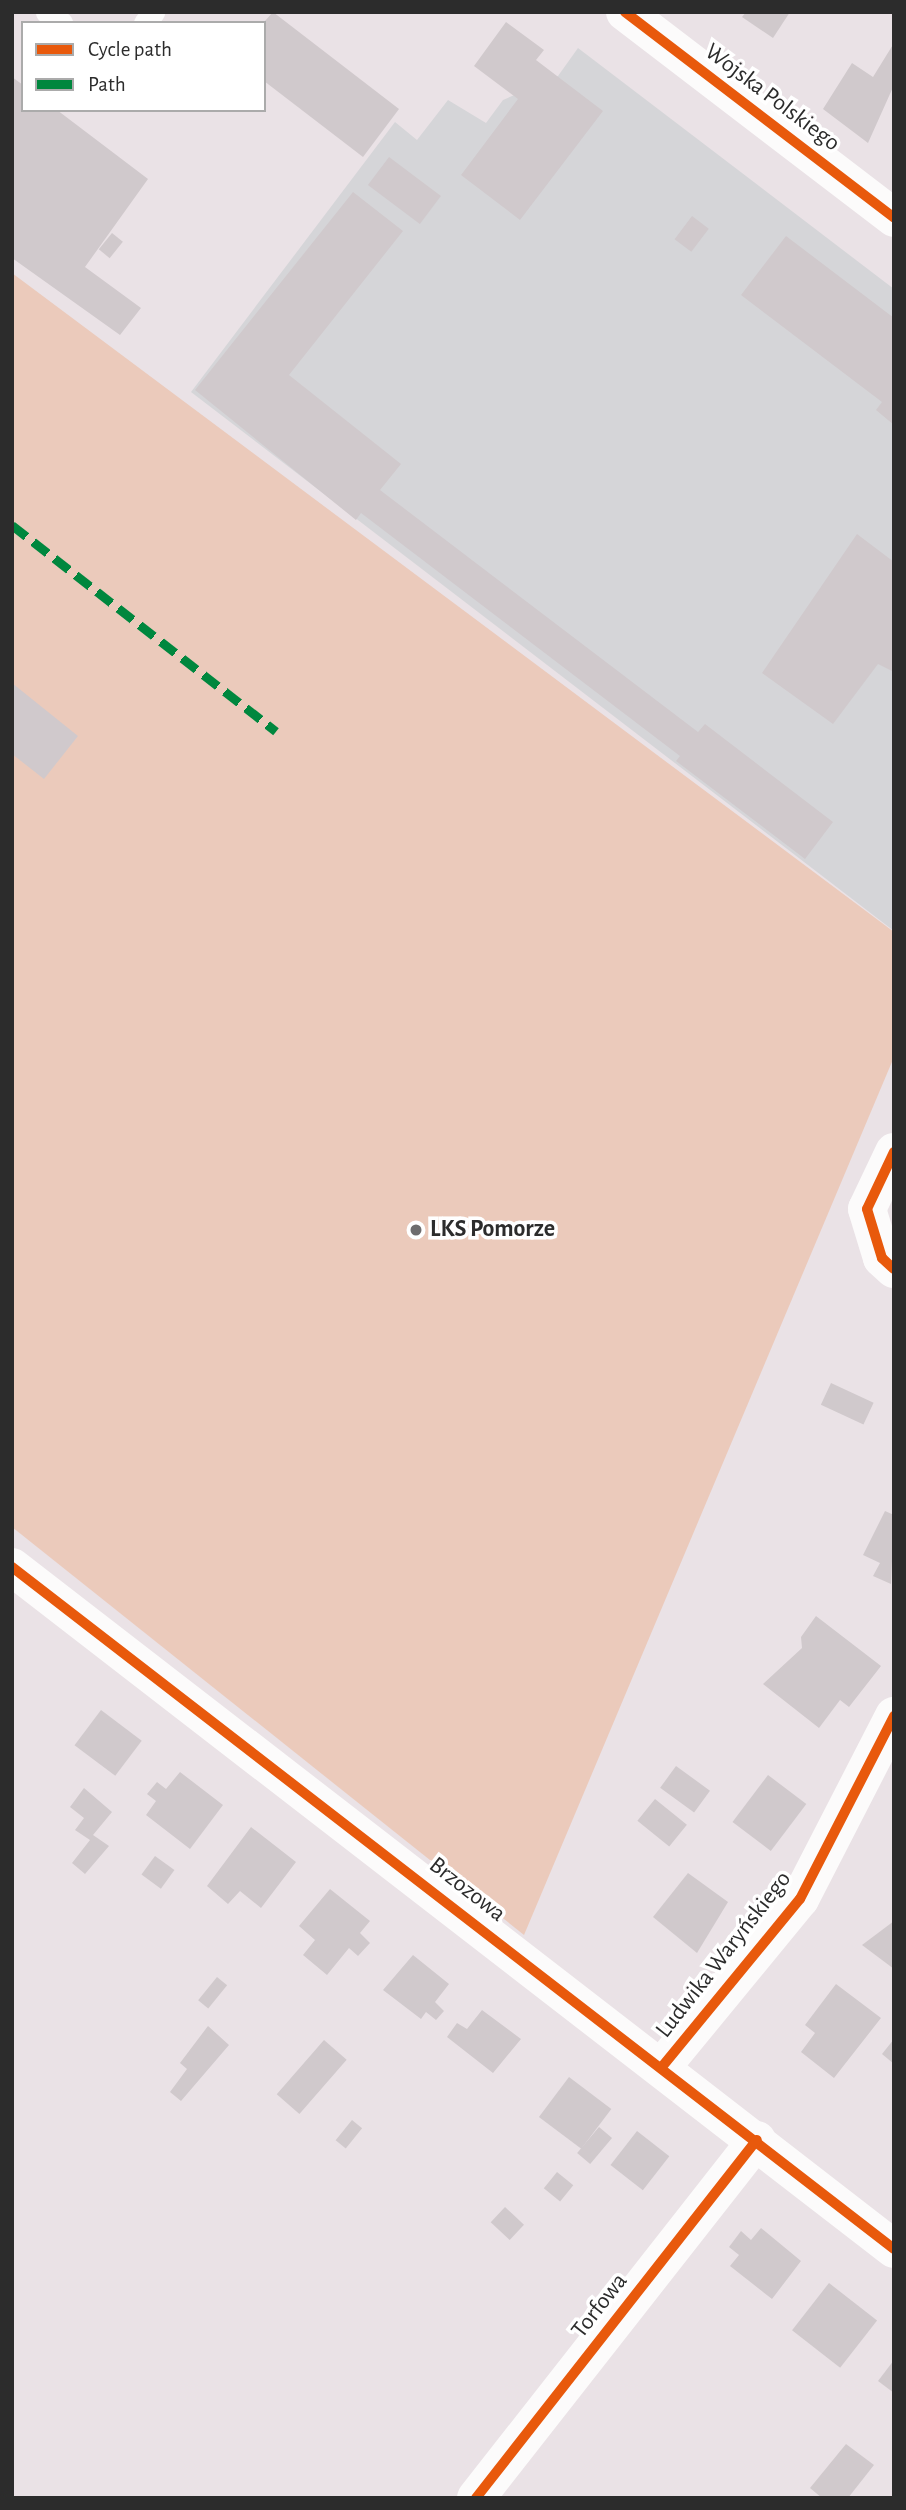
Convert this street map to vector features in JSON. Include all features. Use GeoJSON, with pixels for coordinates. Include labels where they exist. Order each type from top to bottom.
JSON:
{"type":"FeatureCollection","features":[{"type":"Feature","properties":{"kind":"street","name":"Wojska Polskiego"},"geometry":{"type":"LineString","coordinates":[[625,12],[894,218]]}},
{"type":"Feature","properties":{"kind":"street"},"geometry":{"type":"LineString","coordinates":[[894,1152],[867,1209],[882,1258],[894,1269]]}},
{"type":"Feature","properties":{"kind":"street","name":"Brzozowa"},"geometry":{"type":"LineString","coordinates":[[12,1567],[757,2140],[894,2249]]}},
{"type":"Feature","properties":{"kind":"street","name":"Ludwika Waryńskiego"},"geometry":{"type":"LineString","coordinates":[[661,2068],[800,1899],[894,1716]]}},
{"type":"Feature","properties":{"kind":"street","name":"Torfowa"},"geometry":{"type":"LineString","coordinates":[[476,2498],[757,2140]]}},
{"type":"Feature","properties":{"kind":"shaded area"},"geometry":{"type":"Polygon","coordinates":[[[578,48],[894,289],[894,931],[191,392],[395,122],[417,140],[448,100],[486,123],[503,100],[558,76],[578,48]]]}},
{"type":"Feature","properties":{"kind":"shaded area","name":"LKS Pomorze"},"geometry":{"type":"Polygon","coordinates":[[[12,273],[894,932],[894,1057],[524,1935],[12,1527],[12,273]]]}},
{"type":"Feature","properties":{"kind":"building"},"geometry":{"type":"Polygon","coordinates":[[[273,12],[399,109],[363,157],[266,83],[265,21],[273,12]]]}},
{"type":"Feature","properties":{"kind":"building"},"geometry":{"type":"Polygon","coordinates":[[[746,12],[790,12],[773,38],[742,17],[746,12]]]}},
{"type":"Feature","properties":{"kind":"building"},"geometry":{"type":"Polygon","coordinates":[[[506,22],[544,50],[536,60],[603,111],[520,220],[461,175],[518,99],[474,66],[506,22]]]}},
{"type":"Feature","properties":{"kind":"building"},"geometry":{"type":"Polygon","coordinates":[[[894,43],[894,85],[868,143],[823,109],[852,63],[873,77],[894,43]]]}},
{"type":"Feature","properties":{"kind":"building"},"geometry":{"type":"Polygon","coordinates":[[[12,77],[21,84],[21,112],[60,112],[148,179],[85,267],[141,308],[120,335],[12,258],[12,77]]]}},
{"type":"Feature","properties":{"kind":"building"},"geometry":{"type":"Polygon","coordinates":[[[389,157],[441,196],[420,224],[368,185],[389,157]]]}},
{"type":"Feature","properties":{"kind":"building"},"geometry":{"type":"Polygon","coordinates":[[[353,192],[403,231],[289,375],[401,464],[380,490],[698,732],[705,724],[833,822],[805,859],[676,761],[680,756],[361,513],[356,520],[195,390],[353,192]]]}},
{"type":"Feature","properties":{"kind":"building"},"geometry":{"type":"Polygon","coordinates":[[[692,216],[709,229],[691,252],[675,239],[692,216]]]}},
{"type":"Feature","properties":{"kind":"building"},"geometry":{"type":"Polygon","coordinates":[[[112,233],[123,242],[110,258],[99,249],[112,233]]]}},
{"type":"Feature","properties":{"kind":"building"},"geometry":{"type":"Polygon","coordinates":[[[786,236],[894,318],[894,425],[876,410],[882,402],[741,295],[786,236]]]}},
{"type":"Feature","properties":{"kind":"building"},"geometry":{"type":"Polygon","coordinates":[[[857,534],[894,562],[894,672],[878,664],[833,724],[762,673],[857,534]]]}},
{"type":"Feature","properties":{"kind":"building"},"geometry":{"type":"Polygon","coordinates":[[[12,683],[78,736],[44,779],[12,754],[12,683]]]}},
{"type":"Feature","properties":{"kind":"building"},"geometry":{"type":"Polygon","coordinates":[[[831,1383],[874,1403],[863,1425],[821,1405],[831,1383]]]}},
{"type":"Feature","properties":{"kind":"building"},"geometry":{"type":"Polygon","coordinates":[[[885,1511],[894,1515],[891,1584],[873,1576],[880,1563],[863,1555],[885,1511]]]}},
{"type":"Feature","properties":{"kind":"building"},"geometry":{"type":"Polygon","coordinates":[[[816,1616],[881,1666],[849,1707],[840,1700],[819,1728],[763,1684],[802,1648],[801,1637],[816,1616]]]}},
{"type":"Feature","properties":{"kind":"building"},"geometry":{"type":"Polygon","coordinates":[[[101,1710],[142,1741],[115,1776],[75,1745],[101,1710]]]}},
{"type":"Feature","properties":{"kind":"building"},"geometry":{"type":"Polygon","coordinates":[[[676,1766],[710,1791],[694,1813],[660,1788],[676,1766]]]}},
{"type":"Feature","properties":{"kind":"building"},"geometry":{"type":"Polygon","coordinates":[[[180,1772],[223,1805],[190,1849],[146,1815],[156,1801],[147,1794],[157,1782],[166,1789],[180,1772]]]}},
{"type":"Feature","properties":{"kind":"building"},"geometry":{"type":"Polygon","coordinates":[[[768,1775],[806,1804],[771,1851],[732,1822],[768,1775]]]}},
{"type":"Feature","properties":{"kind":"building"},"geometry":{"type":"Polygon","coordinates":[[[84,1788],[112,1812],[93,1835],[109,1846],[85,1874],[72,1863],[90,1840],[75,1830],[84,1818],[70,1807],[84,1788]]]}},
{"type":"Feature","properties":{"kind":"building"},"geometry":{"type":"Polygon","coordinates":[[[655,1799],[687,1825],[669,1847],[637,1821],[655,1799]]]}},
{"type":"Feature","properties":{"kind":"building"},"geometry":{"type":"Polygon","coordinates":[[[251,1827],[296,1862],[261,1908],[240,1891],[228,1904],[207,1886],[251,1827]]]}},
{"type":"Feature","properties":{"kind":"building"},"geometry":{"type":"Polygon","coordinates":[[[155,1856],[174,1870],[161,1889],[141,1875],[155,1856]]]}},
{"type":"Feature","properties":{"kind":"building"},"geometry":{"type":"Polygon","coordinates":[[[688,1873],[728,1902],[697,1953],[653,1917],[688,1873]]]}},
{"type":"Feature","properties":{"kind":"building"},"geometry":{"type":"Polygon","coordinates":[[[330,1889],[370,1921],[360,1933],[370,1943],[358,1956],[349,1948],[327,1975],[303,1955],[315,1940],[299,1926],[330,1889]]]}},
{"type":"Feature","properties":{"kind":"building"},"geometry":{"type":"Polygon","coordinates":[[[894,1921],[894,1969],[862,1945],[894,1921]]]}},
{"type":"Feature","properties":{"kind":"building"},"geometry":{"type":"Polygon","coordinates":[[[413,1955],[449,1984],[435,2002],[444,2011],[436,2020],[426,2012],[421,2019],[383,1990],[413,1955]]]}},
{"type":"Feature","properties":{"kind":"building"},"geometry":{"type":"Polygon","coordinates":[[[217,1977],[227,1985],[208,2008],[198,2000],[217,1977]]]}},
{"type":"Feature","properties":{"kind":"building"},"geometry":{"type":"Polygon","coordinates":[[[836,1984],[881,2018],[834,2078],[801,2052],[815,2033],[805,2025],[836,1984]]]}},
{"type":"Feature","properties":{"kind":"building"},"geometry":{"type":"Polygon","coordinates":[[[482,2010],[521,2039],[493,2073],[447,2037],[457,2023],[467,2029],[482,2010]]]}},
{"type":"Feature","properties":{"kind":"building"},"geometry":{"type":"Polygon","coordinates":[[[208,2026],[229,2045],[181,2101],[170,2092],[187,2069],[180,2063],[208,2026]]]}},
{"type":"Feature","properties":{"kind":"building"},"geometry":{"type":"Polygon","coordinates":[[[894,2039],[894,2064],[882,2054],[894,2039]]]}},
{"type":"Feature","properties":{"kind":"building"},"geometry":{"type":"Polygon","coordinates":[[[324,2040],[347,2060],[299,2114],[277,2094],[324,2040]]]}},
{"type":"Feature","properties":{"kind":"building"},"geometry":{"type":"Polygon","coordinates":[[[569,2077],[611,2109],[581,2149],[539,2117],[569,2077]]]}},
{"type":"Feature","properties":{"kind":"building"},"geometry":{"type":"Polygon","coordinates":[[[352,2120],[362,2128],[346,2148],[336,2140],[352,2120]]]}},
{"type":"Feature","properties":{"kind":"building"},"geometry":{"type":"Polygon","coordinates":[[[599,2127],[612,2138],[590,2164],[577,2153],[599,2127]]]}},
{"type":"Feature","properties":{"kind":"building"},"geometry":{"type":"Polygon","coordinates":[[[637,2131],[669,2156],[643,2190],[611,2165],[637,2131]]]}},
{"type":"Feature","properties":{"kind":"building"},"geometry":{"type":"Polygon","coordinates":[[[557,2172],[573,2185],[560,2202],[544,2188],[557,2172]]]}},
{"type":"Feature","properties":{"kind":"building"},"geometry":{"type":"Polygon","coordinates":[[[505,2207],[524,2225],[510,2240],[491,2222],[505,2207]]]}},
{"type":"Feature","properties":{"kind":"building"},"geometry":{"type":"Polygon","coordinates":[[[761,2228],[801,2261],[772,2299],[730,2266],[739,2255],[729,2247],[741,2231],[751,2240],[761,2228]]]}},
{"type":"Feature","properties":{"kind":"building"},"geometry":{"type":"Polygon","coordinates":[[[829,2283],[877,2321],[840,2368],[792,2330],[829,2283]]]}},
{"type":"Feature","properties":{"kind":"building"},"geometry":{"type":"Polygon","coordinates":[[[894,2360],[894,2393],[878,2381],[894,2360]]]}},
{"type":"Feature","properties":{"kind":"building"},"geometry":{"type":"Polygon","coordinates":[[[846,2444],[874,2465],[848,2498],[822,2498],[810,2488],[846,2444]]]}},
{"type":"Feature","properties":{"kind":"marked path"},"geometry":{"type":"LineString","coordinates":[[12,525],[276,731]]}},
{"type":"Feature","properties":{"kind":"cycle path"},"geometry":{"type":"LineString","coordinates":[[625,12],[894,218]]}},
{"type":"Feature","properties":{"kind":"cycle path"},"geometry":{"type":"LineString","coordinates":[[894,1152],[867,1209],[882,1258],[894,1269]]}},
{"type":"Feature","properties":{"kind":"cycle path"},"geometry":{"type":"LineString","coordinates":[[12,1567],[894,2249]]}},
{"type":"Feature","properties":{"kind":"cycle path"},"geometry":{"type":"LineString","coordinates":[[661,2068],[800,1899],[894,1716]]}},
{"type":"Feature","properties":{"kind":"cycle path"},"geometry":{"type":"LineString","coordinates":[[476,2498],[757,2140]]}},
{"type":"Feature","properties":{"kind":"place","name":"LKS Pomorze"},"geometry":{"type":"Point","coordinates":[416,1230]}}]}
